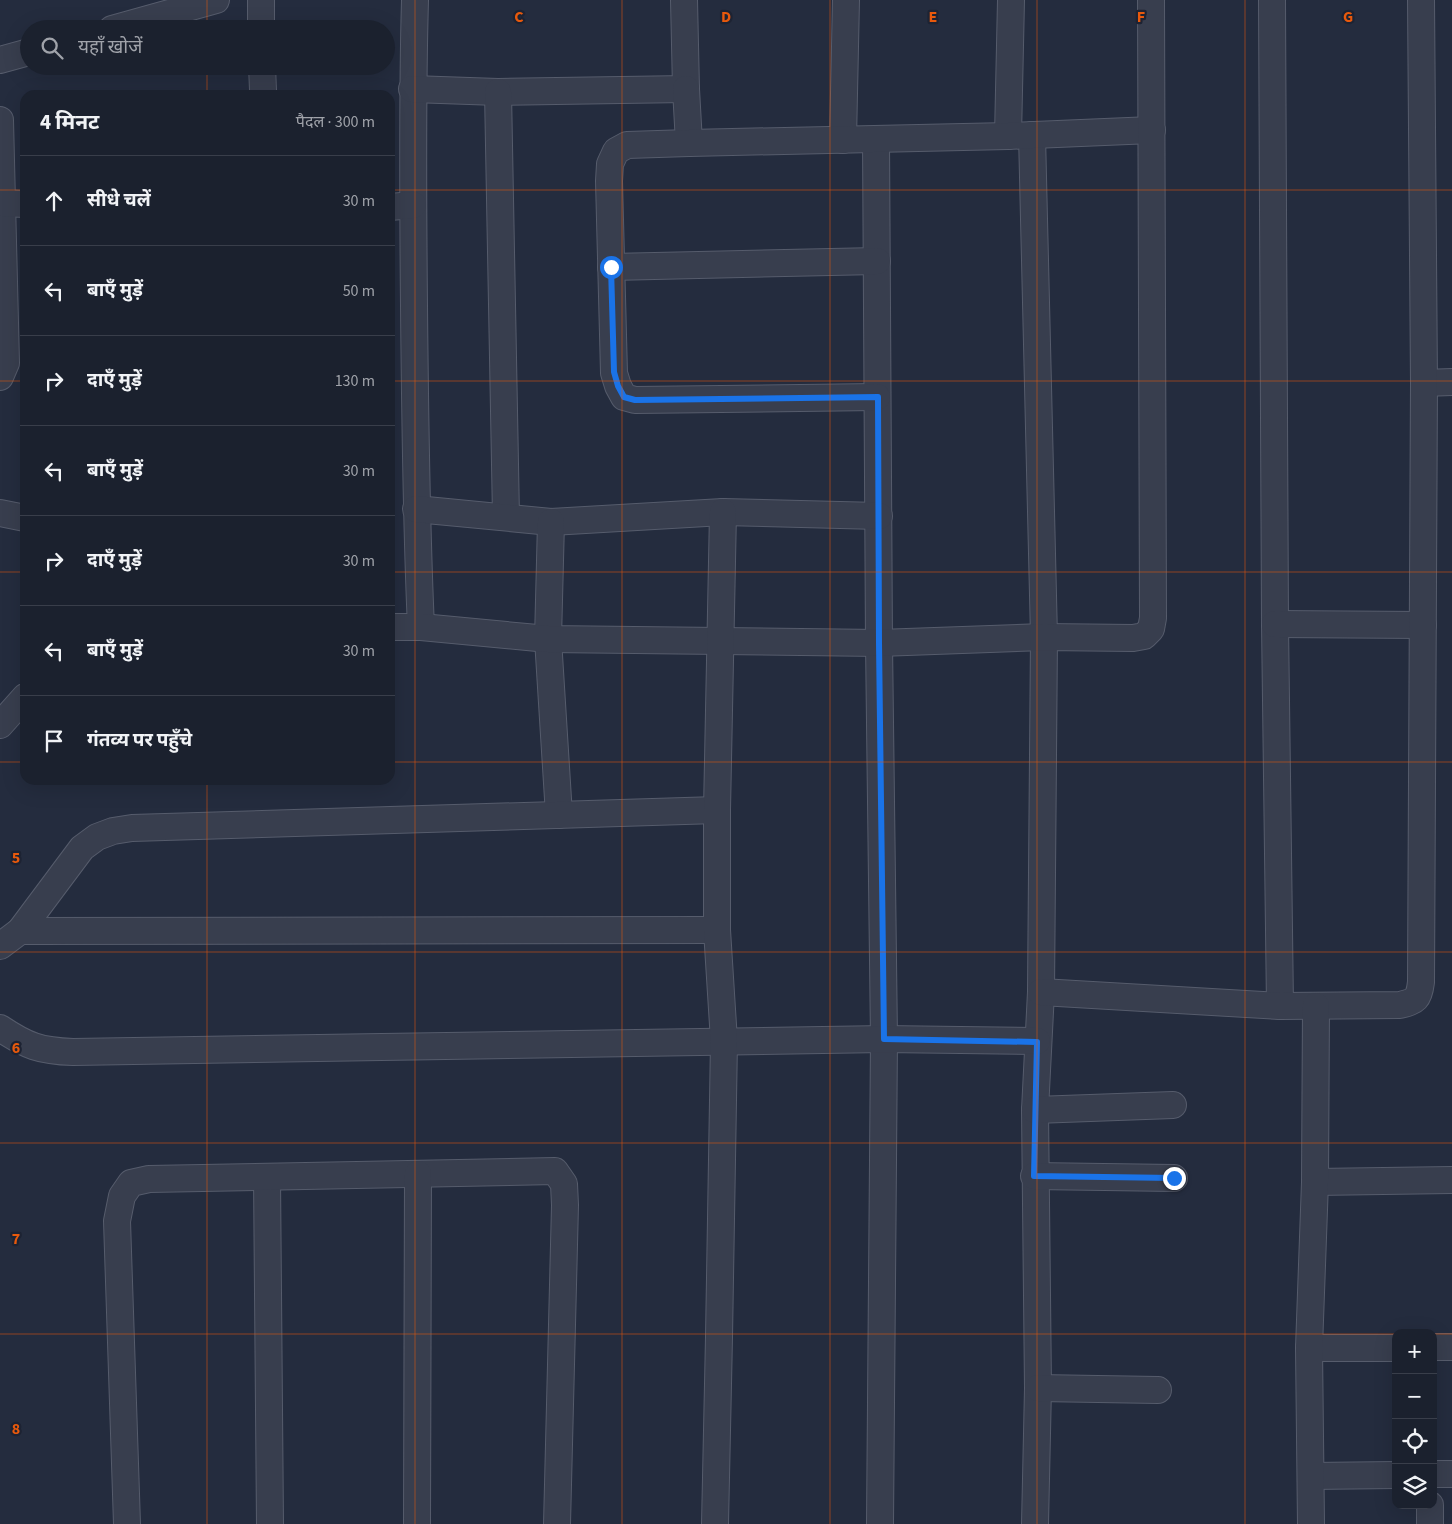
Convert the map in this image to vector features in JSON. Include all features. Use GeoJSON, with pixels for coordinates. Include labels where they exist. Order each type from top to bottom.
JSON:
{"type":"FeatureCollection","features":[{"type":"Feature","properties":{"kind":"street"},"geometry":{"type":"LineString","coordinates":[[144,20],[216,0]]}},
{"type":"Feature","properties":{"kind":"street"},"geometry":{"type":"LineString","coordinates":[[261,0],[262,20]]}},
{"type":"Feature","properties":{"kind":"street"},"geometry":{"type":"LineString","coordinates":[[415,0],[412,89],[401,206],[421,627]]}},
{"type":"Feature","properties":{"kind":"street"},"geometry":{"type":"LineString","coordinates":[[684,0],[688,143]]}},
{"type":"Feature","properties":{"kind":"street"},"geometry":{"type":"LineString","coordinates":[[843,140],[846,0]]}},
{"type":"Feature","properties":{"kind":"street"},"geometry":{"type":"LineString","coordinates":[[1011,0],[1020,136],[1044,637],[1041,992],[1037,1042],[1034,1176],[1038,1388],[1035,1524]]}},
{"type":"Feature","properties":{"kind":"street"},"geometry":{"type":"LineString","coordinates":[[395,627],[421,627],[548,639],[719,642],[879,643],[1044,637],[1133,638],[1144,636],[1151,629],[1153,618],[1151,0]]}},
{"type":"Feature","properties":{"kind":"street"},"geometry":{"type":"LineString","coordinates":[[1272,0],[1275,624],[1280,1006]]}},
{"type":"Feature","properties":{"kind":"street"},"geometry":{"type":"LineString","coordinates":[[1041,992],[1280,1006],[1400,1005],[1412,1002],[1419,994],[1421,982],[1424,383],[1422,0]]}},
{"type":"Feature","properties":{"kind":"street"},"geometry":{"type":"LineString","coordinates":[[0,60],[20,54]]}},
{"type":"Feature","properties":{"kind":"street"},"geometry":{"type":"LineString","coordinates":[[412,89],[498,92],[686,89]]}},
{"type":"Feature","properties":{"kind":"street"},"geometry":{"type":"LineString","coordinates":[[498,92],[506,518]]}},
{"type":"Feature","properties":{"kind":"street"},"geometry":{"type":"LineString","coordinates":[[0,120],[13,204],[6,363],[0,377]]}},
{"type":"Feature","properties":{"kind":"street"},"geometry":{"type":"LineString","coordinates":[[878,397],[635,400],[624,397],[614,372],[609,181],[610,164],[616,151],[627,146],[688,143],[1020,136],[1152,130]]}},
{"type":"Feature","properties":{"kind":"street"},"geometry":{"type":"LineString","coordinates":[[876,140],[884,1039],[880,1524]]}},
{"type":"Feature","properties":{"kind":"street"},"geometry":{"type":"LineString","coordinates":[[611,267],[877,260]]}},
{"type":"Feature","properties":{"kind":"street"},"geometry":{"type":"LineString","coordinates":[[1424,383],[1452,382]]}},
{"type":"Feature","properties":{"kind":"street"},"geometry":{"type":"LineString","coordinates":[[416,509],[551,522],[723,512],[879,516]]}},
{"type":"Feature","properties":{"kind":"street"},"geometry":{"type":"LineString","coordinates":[[714,1524],[720,1327],[724,1041],[717,930],[719,642],[723,512]]}},
{"type":"Feature","properties":{"kind":"street"},"geometry":{"type":"LineString","coordinates":[[0,514],[20,517]]}},
{"type":"Feature","properties":{"kind":"street"},"geometry":{"type":"LineString","coordinates":[[551,522],[548,639],[559,815]]}},
{"type":"Feature","properties":{"kind":"street"},"geometry":{"type":"LineString","coordinates":[[1275,624],[1423,625]]}},
{"type":"Feature","properties":{"kind":"street"},"geometry":{"type":"LineString","coordinates":[[0,725],[20,703]]}},
{"type":"Feature","properties":{"kind":"street"},"geometry":{"type":"LineString","coordinates":[[10,939],[82,848],[97,837],[113,831],[132,828],[717,810]]}},
{"type":"Feature","properties":{"kind":"street"},"geometry":{"type":"LineString","coordinates":[[10,939],[717,930]]}},
{"type":"Feature","properties":{"kind":"street"},"geometry":{"type":"LineString","coordinates":[[1311,1524],[1309,1348],[1315,1182],[1316,1006]]}},
{"type":"Feature","properties":{"kind":"street"},"geometry":{"type":"LineString","coordinates":[[0,1028],[21,1042],[37,1048],[73,1052],[884,1039],[1037,1042]]}},
{"type":"Feature","properties":{"kind":"street"},"geometry":{"type":"LineString","coordinates":[[1035,1110],[1173,1105]]}},
{"type":"Feature","properties":{"kind":"street"},"geometry":{"type":"LineString","coordinates":[[127,1524],[117,1221],[122,1196],[131,1183],[149,1179],[555,1171],[564,1184],[565,1205],[557,1524]]}},
{"type":"Feature","properties":{"kind":"street"},"geometry":{"type":"LineString","coordinates":[[417,1524],[418,1174]]}},
{"type":"Feature","properties":{"kind":"street"},"geometry":{"type":"LineString","coordinates":[[1034,1176],[1174,1178]]}},
{"type":"Feature","properties":{"kind":"street"},"geometry":{"type":"LineString","coordinates":[[267,1177],[270,1524]]}},
{"type":"Feature","properties":{"kind":"street"},"geometry":{"type":"LineString","coordinates":[[1315,1182],[1452,1180]]}},
{"type":"Feature","properties":{"kind":"street"},"geometry":{"type":"LineString","coordinates":[[1437,1348],[1452,1347]]}},
{"type":"Feature","properties":{"kind":"street"},"geometry":{"type":"LineString","coordinates":[[1309,1348],[1392,1348]]}},
{"type":"Feature","properties":{"kind":"street"},"geometry":{"type":"LineString","coordinates":[[1038,1388],[1158,1390]]}},
{"type":"Feature","properties":{"kind":"street"},"geometry":{"type":"LineString","coordinates":[[1437,1474],[1452,1474]]}},
{"type":"Feature","properties":{"kind":"street"},"geometry":{"type":"LineString","coordinates":[[1311,1476],[1392,1475]]}},
{"type":"Feature","properties":{"kind":"street"},"geometry":{"type":"LineString","coordinates":[[1430,1509],[1430,1524]]}},
{"type":"Feature","properties":{"kind":"route"},"geometry":{"type":"LineString","coordinates":[[611,267],[614,372],[624,397],[635,400],[878,397],[884,1039],[1037,1042],[1034,1176],[1174,1178]]}}]}
